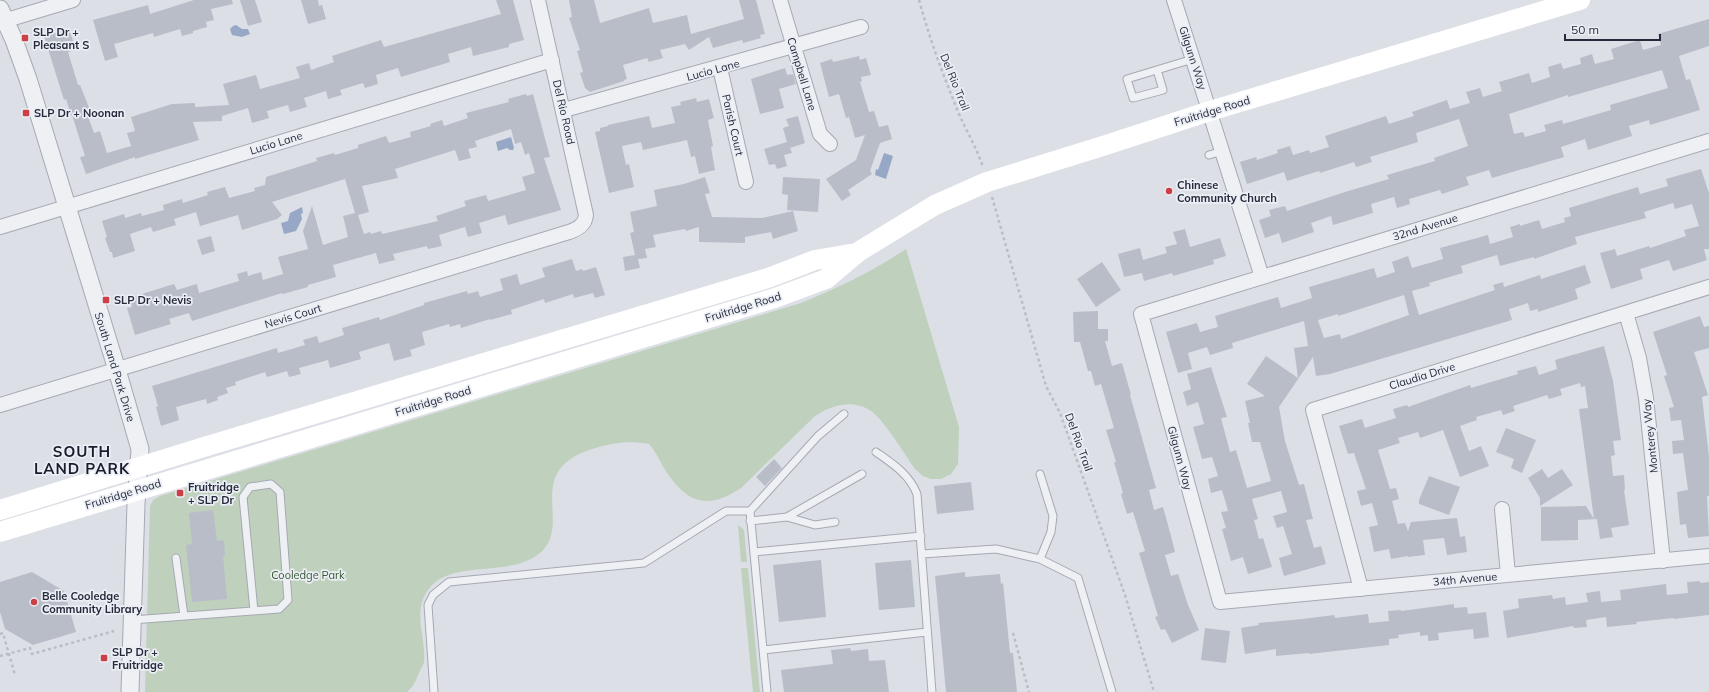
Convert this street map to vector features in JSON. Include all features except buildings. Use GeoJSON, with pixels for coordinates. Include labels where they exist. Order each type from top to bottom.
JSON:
{"type":"FeatureCollection","features":[{"type":"Feature","properties":{"kind":"main road","name":"Fruitridge Road"},"geometry":{"type":"LineString","coordinates":[[0,532],[774,298],[826,279],[858,252],[935,205],[984,183],[1210,111],[1580,0]]}},
{"type":"Feature","properties":{"kind":"main road","name":"Fruitridge Road"},"geometry":{"type":"LineString","coordinates":[[0,510],[768,278],[816,260],[858,252]]}},
{"type":"Feature","properties":{"kind":"street"},"geometry":{"type":"LineString","coordinates":[[2,17],[73,0]]}},
{"type":"Feature","properties":{"kind":"street","name":"Del Rio Road"},"geometry":{"type":"LineString","coordinates":[[538,0],[564,110],[586,215],[584,223]]}},
{"type":"Feature","properties":{"kind":"street","name":"Campbell Lane"},"geometry":{"type":"LineString","coordinates":[[780,0],[820,134],[830,144]]}},
{"type":"Feature","properties":{"kind":"street","name":"Gilgunn Way"},"geometry":{"type":"LineString","coordinates":[[1174,0],[1262,277]]}},
{"type":"Feature","properties":{"kind":"street","name":"South Land Park Drive"},"geometry":{"type":"LineString","coordinates":[[2,17],[28,79],[140,449],[140,467],[137,490],[130,692]]}},
{"type":"Feature","properties":{"kind":"street","name":"Lucio Lane"},"geometry":{"type":"LineString","coordinates":[[564,110],[720,68],[861,27]]}},
{"type":"Feature","properties":{"kind":"street","name":"Lucio Lane"},"geometry":{"type":"LineString","coordinates":[[0,227],[552,60]]}},
{"type":"Feature","properties":{"kind":"street","name":"Parish Court"},"geometry":{"type":"LineString","coordinates":[[720,68],[746,182]]}},
{"type":"Feature","properties":{"kind":"street","name":"32nd Avenue"},"geometry":{"type":"LineString","coordinates":[[1140,314],[1709,141]]}},
{"type":"Feature","properties":{"kind":"street","name":"Nevis Court"},"geometry":{"type":"LineString","coordinates":[[0,405],[570,232],[576,230],[584,223]]}},
{"type":"Feature","properties":{"kind":"street","name":"Claudia Drive"},"geometry":{"type":"LineString","coordinates":[[1361,589],[1313,410],[1709,287]]}},
{"type":"Feature","properties":{"kind":"street","name":"Monterey Way"},"geometry":{"type":"LineString","coordinates":[[1626,313],[1638,358],[1646,398],[1662,561]]}},
{"type":"Feature","properties":{"kind":"street","name":"Gilgunn Way"},"geometry":{"type":"LineString","coordinates":[[1140,314],[1220,602]]}},
{"type":"Feature","properties":{"kind":"street"},"geometry":{"type":"LineString","coordinates":[[1502,509],[1508,575]]}},
{"type":"Feature","properties":{"kind":"street","name":"34th Avenue"},"geometry":{"type":"LineString","coordinates":[[1220,602],[1709,556]]}},
{"type":"Feature","properties":{"kind":"lane"},"geometry":{"type":"LineString","coordinates":[[1157,70],[1163,90],[1133,98],[1127,79],[1193,59]]}},
{"type":"Feature","properties":{"kind":"lane"},"geometry":{"type":"LineString","coordinates":[[1209,155],[1223,151]]}},
{"type":"Feature","properties":{"kind":"lane"},"geometry":{"type":"LineString","coordinates":[[767,692],[750,511],[818,436],[844,414]]}},
{"type":"Feature","properties":{"kind":"lane"},"geometry":{"type":"LineString","coordinates":[[876,452],[904,474],[913,485],[919,505],[932,692]]}},
{"type":"Feature","properties":{"kind":"lane"},"geometry":{"type":"LineString","coordinates":[[787,517],[862,474]]}},
{"type":"Feature","properties":{"kind":"lane"},"geometry":{"type":"LineString","coordinates":[[1040,474],[1053,516],[1051,532],[1040,559]]}},
{"type":"Feature","properties":{"kind":"lane"},"geometry":{"type":"LineString","coordinates":[[132,620],[254,611],[278,609],[288,600],[280,492],[271,484],[250,488],[243,497],[254,611]]}},
{"type":"Feature","properties":{"kind":"lane"},"geometry":{"type":"LineString","coordinates":[[434,692],[428,605],[433,595],[449,582],[644,563],[726,511],[750,511]]}},
{"type":"Feature","properties":{"kind":"lane"},"geometry":{"type":"LineString","coordinates":[[750,521],[787,517],[814,525],[836,522]]}},
{"type":"Feature","properties":{"kind":"lane"},"geometry":{"type":"LineString","coordinates":[[754,552],[921,536]]}},
{"type":"Feature","properties":{"kind":"lane"},"geometry":{"type":"LineString","coordinates":[[922,554],[996,549],[1040,559],[1078,578],[1112,692]]}},
{"type":"Feature","properties":{"kind":"lane"},"geometry":{"type":"LineString","coordinates":[[176,558],[184,616]]}},
{"type":"Feature","properties":{"kind":"lane"},"geometry":{"type":"LineString","coordinates":[[763,650],[927,632]]}},
{"type":"Feature","properties":{"kind":"path","name":"Del Rio Trail"},"geometry":{"type":"LineString","coordinates":[[919,0],[941,71],[964,127],[979,155],[982,166]]}},
{"type":"Feature","properties":{"kind":"path","name":"Del Rio Trail"},"geometry":{"type":"LineString","coordinates":[[992,198],[1046,386],[1060,413],[1125,595],[1154,692]]}},
{"type":"Feature","properties":{"kind":"path"},"geometry":{"type":"LineString","coordinates":[[0,656],[30,648],[32,654],[114,630]]}},
{"type":"Feature","properties":{"kind":"path"},"geometry":{"type":"LineString","coordinates":[[0,634],[3,633],[15,675]]}},
{"type":"Feature","properties":{"kind":"path"},"geometry":{"type":"LineString","coordinates":[[1013,633],[1029,692]]}},
{"type":"Feature","properties":{"kind":"green space","name":"Cooledge Park"},"geometry":{"type":"Polygon","coordinates":[[[906,249],[959,427],[958,464],[951,474],[941,479],[931,479],[923,476],[915,469],[880,419],[868,409],[854,404],[833,407],[814,417],[741,488],[730,495],[709,501],[700,500],[683,492],[667,473],[649,444],[627,442],[599,447],[571,459],[559,471],[553,484],[552,528],[549,541],[540,553],[527,561],[513,565],[450,574],[438,580],[428,590],[423,598],[420,616],[424,663],[415,682],[407,692],[145,692],[150,506],[153,500],[160,496],[801,303],[855,279],[906,249]]]}},
{"type":"Feature","properties":{"kind":"green space"},"geometry":{"type":"Polygon","coordinates":[[[738,525],[744,530],[747,562],[741,562],[738,525]]]}},
{"type":"Feature","properties":{"kind":"green space"},"geometry":{"type":"Polygon","coordinates":[[[741,568],[748,568],[760,692],[753,692],[741,568]]]}},
{"type":"Feature","properties":{"kind":"water"},"geometry":{"type":"Polygon","coordinates":[[[236,25],[242,29],[248,29],[250,34],[242,37],[232,35],[230,29],[236,25]]]}},
{"type":"Feature","properties":{"kind":"water"},"geometry":{"type":"Polygon","coordinates":[[[511,137],[514,148],[513,150],[507,148],[498,151],[496,142],[511,137]]]}},
{"type":"Feature","properties":{"kind":"water"},"geometry":{"type":"Polygon","coordinates":[[[884,153],[893,156],[886,179],[875,175],[876,169],[878,170],[884,153]]]}},
{"type":"Feature","properties":{"kind":"water"},"geometry":{"type":"Polygon","coordinates":[[[302,207],[302,219],[296,231],[284,234],[281,223],[288,221],[290,213],[302,207]]]}},
{"type":"Feature","properties":{"kind":"place","name":"SLP Dr + Pleasant S"},"geometry":{"type":"Point","coordinates":[25,38]}},
{"type":"Feature","properties":{"kind":"place","name":"SLP Dr + Noonan"},"geometry":{"type":"Point","coordinates":[26,113]}},
{"type":"Feature","properties":{"kind":"place","name":"Chinese Community Church"},"geometry":{"type":"Point","coordinates":[1169,191]}},
{"type":"Feature","properties":{"kind":"place","name":"SLP Dr + Nevis"},"geometry":{"type":"Point","coordinates":[106,300]}},
{"type":"Feature","properties":{"kind":"place","name":"Fruitridge + SLP Dr"},"geometry":{"type":"Point","coordinates":[180,493]}},
{"type":"Feature","properties":{"kind":"place","name":"Belle Cooledge Community Library"},"geometry":{"type":"Point","coordinates":[34,602]}},
{"type":"Feature","properties":{"kind":"place","name":"SLP Dr + Fruitridge"},"geometry":{"type":"Point","coordinates":[104,658]}},
{"type":"Feature","properties":{"kind":"district","name":"SOUTH LAND PARK"},"geometry":{"type":"Point","coordinates":[82,460]}}]}
